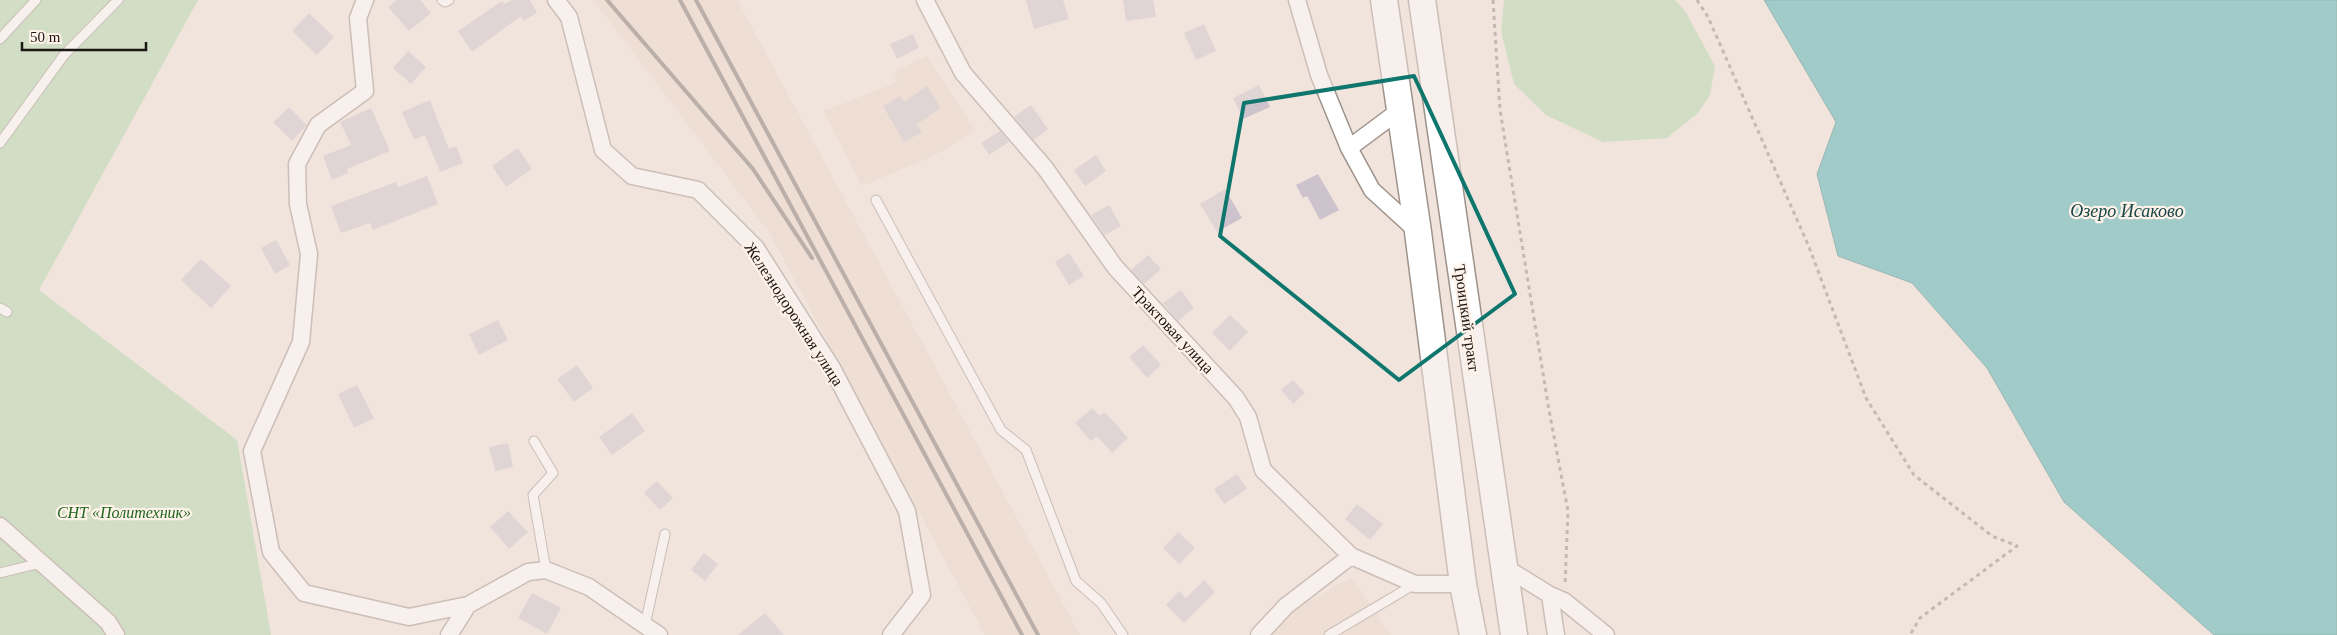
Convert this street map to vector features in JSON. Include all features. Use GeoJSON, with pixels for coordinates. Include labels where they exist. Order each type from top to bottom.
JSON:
{"type":"FeatureCollection","features":[{"type":"Feature","properties":{"kind":"main road"},"geometry":{"type":"LineString","coordinates":[[1384,0],[1418,232],[1463,584],[1473,635]]}},
{"type":"Feature","properties":{"kind":"main road","name":"Троицкий тракт"},"geometry":{"type":"LineString","coordinates":[[1422,0],[1514,635]]}},
{"type":"Feature","properties":{"kind":"street"},"geometry":{"type":"LineString","coordinates":[[365,0],[358,18],[365,91],[318,125],[297,164],[298,204],[309,254],[302,342],[252,451],[271,552],[304,593],[409,617],[468,605],[528,572],[546,570],[589,587],[659,635]]}},
{"type":"Feature","properties":{"kind":"street","name":"Железнодорожная улица"},"geometry":{"type":"LineString","coordinates":[[556,0],[569,17],[603,150],[632,176],[698,190],[756,248],[832,368],[907,511],[922,595],[892,635]]}},
{"type":"Feature","properties":{"kind":"street","name":"Трактовая улица"},"geometry":{"type":"LineString","coordinates":[[925,0],[963,73],[1045,168],[1115,267],[1236,398],[1248,417],[1264,470],[1351,556]]}},
{"type":"Feature","properties":{"kind":"street"},"geometry":{"type":"LineString","coordinates":[[1297,0],[1319,75],[1349,148],[1372,190],[1418,232]]}},
{"type":"Feature","properties":{"kind":"street"},"geometry":{"type":"LineString","coordinates":[[1349,148],[1400,110]]}},
{"type":"Feature","properties":{"kind":"street"},"geometry":{"type":"LineString","coordinates":[[0,526],[108,622],[116,635]]}},
{"type":"Feature","properties":{"kind":"street"},"geometry":{"type":"LineString","coordinates":[[1259,635],[1286,606],[1351,556],[1415,584],[1463,584]]}},
{"type":"Feature","properties":{"kind":"street"},"geometry":{"type":"LineString","coordinates":[[1503,566],[1557,598],[1606,635]]}},
{"type":"Feature","properties":{"kind":"street"},"geometry":{"type":"LineString","coordinates":[[1556,635],[1557,598]]}},
{"type":"Feature","properties":{"kind":"street"},"geometry":{"type":"LineString","coordinates":[[449,635],[468,605]]}},
{"type":"Feature","properties":{"kind":"lane"},"geometry":{"type":"LineString","coordinates":[[0,39],[36,0]]}},
{"type":"Feature","properties":{"kind":"lane"},"geometry":{"type":"LineString","coordinates":[[0,143],[64,54],[118,0]]}},
{"type":"Feature","properties":{"kind":"lane"},"geometry":{"type":"LineString","coordinates":[[442,0],[445,2],[449,0]]}},
{"type":"Feature","properties":{"kind":"lane"},"geometry":{"type":"LineString","coordinates":[[876,200],[1001,430],[1026,450],[1076,581],[1101,603],[1123,635]]}},
{"type":"Feature","properties":{"kind":"lane"},"geometry":{"type":"LineString","coordinates":[[534,441],[554,473],[533,495],[546,570]]}},
{"type":"Feature","properties":{"kind":"lane"},"geometry":{"type":"LineString","coordinates":[[645,625],[665,534]]}},
{"type":"Feature","properties":{"kind":"lane"},"geometry":{"type":"LineString","coordinates":[[0,573],[41,563]]}},
{"type":"Feature","properties":{"kind":"lane"},"geometry":{"type":"LineString","coordinates":[[1328,635],[1415,584]]}},
{"type":"Feature","properties":{"kind":"path"},"geometry":{"type":"LineString","coordinates":[[1493,0],[1500,110],[1549,410],[1568,511],[1557,598]]}},
{"type":"Feature","properties":{"kind":"path"},"geometry":{"type":"LineString","coordinates":[[1697,0],[1708,17],[1809,247],[1866,398],[1914,475],[1992,536],[2017,546],[1920,618],[1910,635]]}},
{"type":"Feature","properties":{"kind":"highlighted area"},"geometry":{"type":"Polygon","coordinates":[[[1414,76],[1515,294],[1399,380],[1220,236],[1244,103],[1414,76]]]}},
{"type":"Feature","properties":{"kind":"shaded area"},"geometry":{"type":"Polygon","coordinates":[[[594,0],[737,0],[1080,635],[985,635],[770,234],[594,0]]]}},
{"type":"Feature","properties":{"kind":"shaded area"},"geometry":{"type":"Polygon","coordinates":[[[927,56],[975,131],[935,155],[862,186],[824,111],[898,82],[894,72],[927,56]]]}},
{"type":"Feature","properties":{"kind":"shaded area"},"geometry":{"type":"Polygon","coordinates":[[[1352,577],[1391,635],[1270,635],[1296,609],[1352,577]]]}},
{"type":"Feature","properties":{"kind":"green space","name":"СНТ «Политехник»"},"geometry":{"type":"Polygon","coordinates":[[[0,0],[198,0],[39,290],[237,440],[271,635],[0,635],[0,0]]]}},
{"type":"Feature","properties":{"kind":"green space"},"geometry":{"type":"Polygon","coordinates":[[[1504,0],[1675,0],[1685,11],[1715,66],[1710,95],[1698,113],[1667,138],[1603,142],[1546,115],[1514,84],[1501,31],[1504,0]]]}},
{"type":"Feature","properties":{"kind":"water","name":"Озеро Исаково"},"geometry":{"type":"Polygon","coordinates":[[[1764,0],[2337,0],[2337,635],[2214,635],[2064,502],[1987,368],[1912,283],[1838,256],[1817,174],[1836,122],[1764,0]]]}},
{"type":"Feature","properties":{"kind":"building"},"geometry":{"type":"Polygon","coordinates":[[[397,0],[420,0],[431,13],[409,31],[388,7],[397,0]]]}},
{"type":"Feature","properties":{"kind":"building"},"geometry":{"type":"Polygon","coordinates":[[[512,0],[530,0],[537,13],[523,21],[521,16],[472,52],[458,31],[502,1],[504,4],[512,0]]]}},
{"type":"Feature","properties":{"kind":"building"},"geometry":{"type":"Polygon","coordinates":[[[1026,0],[1063,0],[1069,19],[1034,29],[1026,0]]]}},
{"type":"Feature","properties":{"kind":"building"},"geometry":{"type":"Polygon","coordinates":[[[1123,0],[1153,0],[1156,17],[1126,21],[1123,0]]]}},
{"type":"Feature","properties":{"kind":"building"},"geometry":{"type":"Polygon","coordinates":[[[309,13],[334,37],[317,55],[292,31],[309,13]]]}},
{"type":"Feature","properties":{"kind":"building"},"geometry":{"type":"Polygon","coordinates":[[[1204,24],[1216,51],[1196,60],[1184,33],[1204,24]]]}},
{"type":"Feature","properties":{"kind":"building"},"geometry":{"type":"Polygon","coordinates":[[[913,34],[919,48],[897,59],[890,44],[913,34]]]}},
{"type":"Feature","properties":{"kind":"building"},"geometry":{"type":"Polygon","coordinates":[[[408,51],[426,67],[411,84],[393,68],[408,51]]]}},
{"type":"Feature","properties":{"kind":"building"},"geometry":{"type":"Polygon","coordinates":[[[1259,85],[1270,107],[1243,119],[1233,98],[1259,85]]]}},
{"type":"Feature","properties":{"kind":"building"},"geometry":{"type":"Polygon","coordinates":[[[927,86],[941,108],[917,124],[922,132],[904,142],[883,106],[900,96],[904,102],[927,86]]]}},
{"type":"Feature","properties":{"kind":"building"},"geometry":{"type":"Polygon","coordinates":[[[430,100],[449,149],[456,146],[463,163],[440,172],[425,135],[414,140],[402,112],[430,100]]]}},
{"type":"Feature","properties":{"kind":"building"},"geometry":{"type":"Polygon","coordinates":[[[1031,105],[1048,129],[1034,140],[1014,117],[1031,105]]]}},
{"type":"Feature","properties":{"kind":"building"},"geometry":{"type":"Polygon","coordinates":[[[289,107],[307,125],[292,141],[273,122],[289,107]]]}},
{"type":"Feature","properties":{"kind":"building"},"geometry":{"type":"Polygon","coordinates":[[[371,108],[390,151],[347,169],[348,173],[332,180],[323,156],[351,145],[340,122],[371,108]]]}},
{"type":"Feature","properties":{"kind":"building"},"geometry":{"type":"Polygon","coordinates":[[[1000,131],[1009,142],[989,155],[981,143],[1000,131]]]}},
{"type":"Feature","properties":{"kind":"building"},"geometry":{"type":"Polygon","coordinates":[[[518,148],[532,169],[506,187],[492,166],[518,148]]]}},
{"type":"Feature","properties":{"kind":"building"},"geometry":{"type":"Polygon","coordinates":[[[1096,155],[1106,171],[1085,186],[1074,170],[1096,155]]]}},
{"type":"Feature","properties":{"kind":"building"},"geometry":{"type":"Polygon","coordinates":[[[1318,174],[1339,210],[1320,220],[1307,196],[1303,198],[1296,185],[1318,174]]]}},
{"type":"Feature","properties":{"kind":"building"},"geometry":{"type":"Polygon","coordinates":[[[427,176],[438,204],[373,230],[370,223],[341,233],[331,206],[396,182],[398,187],[427,176]]]}},
{"type":"Feature","properties":{"kind":"building"},"geometry":{"type":"Polygon","coordinates":[[[1225,189],[1242,218],[1217,232],[1200,204],[1225,189]]]}},
{"type":"Feature","properties":{"kind":"building"},"geometry":{"type":"Polygon","coordinates":[[[1109,205],[1121,226],[1105,235],[1091,215],[1109,205]]]}},
{"type":"Feature","properties":{"kind":"building"},"geometry":{"type":"Polygon","coordinates":[[[276,240],[290,265],[275,274],[261,248],[276,240]]]}},
{"type":"Feature","properties":{"kind":"building"},"geometry":{"type":"Polygon","coordinates":[[[1069,253],[1084,276],[1069,285],[1055,262],[1069,253]]]}},
{"type":"Feature","properties":{"kind":"building"},"geometry":{"type":"Polygon","coordinates":[[[1148,255],[1161,269],[1144,284],[1131,270],[1148,255]]]}},
{"type":"Feature","properties":{"kind":"building"},"geometry":{"type":"Polygon","coordinates":[[[201,259],[231,286],[211,308],[181,280],[201,259]]]}},
{"type":"Feature","properties":{"kind":"building"},"geometry":{"type":"Polygon","coordinates":[[[1181,290],[1194,308],[1178,321],[1163,303],[1181,290]]]}},
{"type":"Feature","properties":{"kind":"building"},"geometry":{"type":"Polygon","coordinates":[[[1230,315],[1248,332],[1230,351],[1212,333],[1230,315]]]}},
{"type":"Feature","properties":{"kind":"building"},"geometry":{"type":"Polygon","coordinates":[[[498,320],[508,340],[479,355],[469,334],[498,320]]]}},
{"type":"Feature","properties":{"kind":"building"},"geometry":{"type":"Polygon","coordinates":[[[1143,345],[1161,365],[1147,378],[1129,357],[1143,345]]]}},
{"type":"Feature","properties":{"kind":"building"},"geometry":{"type":"Polygon","coordinates":[[[577,365],[593,388],[574,402],[557,379],[577,365]]]}},
{"type":"Feature","properties":{"kind":"building"},"geometry":{"type":"Polygon","coordinates":[[[1293,380],[1305,393],[1293,404],[1281,390],[1293,380]]]}},
{"type":"Feature","properties":{"kind":"building"},"geometry":{"type":"Polygon","coordinates":[[[357,385],[374,418],[354,428],[338,394],[357,385]]]}},
{"type":"Feature","properties":{"kind":"building"},"geometry":{"type":"Polygon","coordinates":[[[1092,408],[1100,416],[1105,412],[1128,438],[1112,453],[1097,436],[1091,441],[1075,423],[1092,408]]]}},
{"type":"Feature","properties":{"kind":"building"},"geometry":{"type":"Polygon","coordinates":[[[632,413],[645,431],[612,455],[599,437],[632,413]]]}},
{"type":"Feature","properties":{"kind":"building"},"geometry":{"type":"Polygon","coordinates":[[[508,443],[513,467],[495,471],[489,447],[508,443]]]}},
{"type":"Feature","properties":{"kind":"building"},"geometry":{"type":"Polygon","coordinates":[[[1237,474],[1247,489],[1224,504],[1214,489],[1237,474]]]}},
{"type":"Feature","properties":{"kind":"building"},"geometry":{"type":"Polygon","coordinates":[[[657,481],[673,498],[660,510],[644,493],[657,481]]]}},
{"type":"Feature","properties":{"kind":"building"},"geometry":{"type":"Polygon","coordinates":[[[1357,504],[1383,524],[1370,540],[1345,519],[1357,504]]]}},
{"type":"Feature","properties":{"kind":"building"},"geometry":{"type":"Polygon","coordinates":[[[508,511],[528,532],[509,549],[490,527],[508,511]]]}},
{"type":"Feature","properties":{"kind":"building"},"geometry":{"type":"Polygon","coordinates":[[[1178,532],[1195,548],[1179,564],[1163,548],[1178,532]]]}},
{"type":"Feature","properties":{"kind":"building"},"geometry":{"type":"Polygon","coordinates":[[[704,553],[718,564],[705,581],[691,570],[704,553]]]}},
{"type":"Feature","properties":{"kind":"building"},"geometry":{"type":"Polygon","coordinates":[[[1204,580],[1215,592],[1184,623],[1166,605],[1179,591],[1186,598],[1204,580]]]}},
{"type":"Feature","properties":{"kind":"building"},"geometry":{"type":"Polygon","coordinates":[[[532,593],[561,608],[547,634],[518,618],[532,593]]]}},
{"type":"Feature","properties":{"kind":"building"},"geometry":{"type":"Polygon","coordinates":[[[765,613],[784,635],[738,635],[765,613]]]}},
{"type":"Feature","properties":{"kind":"railway"},"geometry":{"type":"LineString","coordinates":[[607,0],[753,169],[812,258]]}},
{"type":"Feature","properties":{"kind":"railway"},"geometry":{"type":"LineString","coordinates":[[680,0],[1022,635]]}},
{"type":"Feature","properties":{"kind":"railway"},"geometry":{"type":"LineString","coordinates":[[696,0],[1038,635]]}}]}
